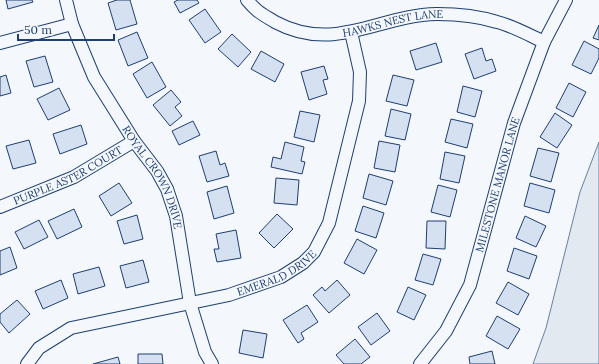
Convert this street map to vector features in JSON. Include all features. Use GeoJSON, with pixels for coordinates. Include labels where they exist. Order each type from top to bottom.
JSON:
{"type":"FeatureCollection","features":[{"type":"Feature","properties":{"kind":"street","name":"ROYAL CROWN DRIVE"},"geometry":{"type":"LineString","coordinates":[[66,0],[72,24],[94,77],[134,141],[157,171],[168,189],[176,216],[190,303],[205,352],[212,364]]}},
{"type":"Feature","properties":{"kind":"street","name":"HAWKS NEST LANE"},"geometry":{"type":"LineString","coordinates":[[247,0],[256,11],[289,29],[323,36],[351,32],[408,18],[435,14],[461,15],[497,22],[544,42]]}},
{"type":"Feature","properties":{"kind":"street","name":"MILESTONE MANOR LANE"},"geometry":{"type":"LineString","coordinates":[[420,364],[446,331],[470,285],[514,123],[544,42],[566,0]]}},
{"type":"Feature","properties":{"kind":"street"},"geometry":{"type":"LineString","coordinates":[[0,43],[72,24]]}},
{"type":"Feature","properties":{"kind":"street","name":"EMERALD DRIVE"},"geometry":{"type":"LineString","coordinates":[[27,364],[39,348],[71,328],[229,295],[281,277],[303,263],[314,252],[329,223],[359,101],[360,72],[351,32]]}},
{"type":"Feature","properties":{"kind":"street","name":"PURPLE ASTER COURT"},"geometry":{"type":"LineString","coordinates":[[0,208],[74,177],[134,141]]}},
{"type":"Feature","properties":{"kind":"shaded area"},"geometry":{"type":"Polygon","coordinates":[[[599,142],[599,364],[533,364],[546,328],[580,192],[599,142]]]}},
{"type":"Feature","properties":{"kind":"building"},"geometry":{"type":"Polygon","coordinates":[[[6,0],[32,0],[33,2],[8,9],[6,0]]]}},
{"type":"Feature","properties":{"kind":"building"},"geometry":{"type":"Polygon","coordinates":[[[117,0],[130,0],[137,24],[116,30],[108,3],[117,0]]]}},
{"type":"Feature","properties":{"kind":"building"},"geometry":{"type":"Polygon","coordinates":[[[178,0],[197,0],[199,3],[180,13],[174,2],[178,0]]]}},
{"type":"Feature","properties":{"kind":"building"},"geometry":{"type":"Polygon","coordinates":[[[205,9],[221,32],[205,43],[189,20],[205,9]]]}},
{"type":"Feature","properties":{"kind":"building"},"geometry":{"type":"Polygon","coordinates":[[[599,25],[599,40],[593,38],[599,25]]]}},
{"type":"Feature","properties":{"kind":"building"},"geometry":{"type":"Polygon","coordinates":[[[137,32],[148,58],[128,66],[118,40],[137,32]]]}},
{"type":"Feature","properties":{"kind":"building"},"geometry":{"type":"Polygon","coordinates":[[[232,34],[251,52],[238,67],[218,49],[232,34]]]}},
{"type":"Feature","properties":{"kind":"building"},"geometry":{"type":"Polygon","coordinates":[[[584,41],[599,49],[599,58],[591,74],[572,65],[584,41]]]}},
{"type":"Feature","properties":{"kind":"building"},"geometry":{"type":"Polygon","coordinates":[[[436,43],[442,62],[416,70],[410,51],[436,43]]]}},
{"type":"Feature","properties":{"kind":"building"},"geometry":{"type":"Polygon","coordinates":[[[482,48],[486,61],[492,59],[496,71],[474,79],[465,54],[482,48]]]}},
{"type":"Feature","properties":{"kind":"building"},"geometry":{"type":"Polygon","coordinates":[[[261,51],[284,64],[275,82],[251,69],[261,51]]]}},
{"type":"Feature","properties":{"kind":"building"},"geometry":{"type":"Polygon","coordinates":[[[45,56],[53,82],[34,87],[26,61],[45,56]]]}},
{"type":"Feature","properties":{"kind":"building"},"geometry":{"type":"Polygon","coordinates":[[[152,62],[166,87],[147,98],[133,74],[152,62]]]}},
{"type":"Feature","properties":{"kind":"building"},"geometry":{"type":"Polygon","coordinates":[[[324,66],[328,79],[323,80],[327,94],[309,100],[301,72],[324,66]]]}},
{"type":"Feature","properties":{"kind":"building"},"geometry":{"type":"Polygon","coordinates":[[[6,75],[11,93],[0,96],[0,77],[6,75]]]}},
{"type":"Feature","properties":{"kind":"building"},"geometry":{"type":"Polygon","coordinates":[[[393,75],[414,80],[407,106],[386,101],[393,75]]]}},
{"type":"Feature","properties":{"kind":"building"},"geometry":{"type":"Polygon","coordinates":[[[569,83],[586,92],[573,117],[556,108],[569,83]]]}},
{"type":"Feature","properties":{"kind":"building"},"geometry":{"type":"Polygon","coordinates":[[[463,86],[482,91],[475,117],[457,112],[463,86]]]}},
{"type":"Feature","properties":{"kind":"building"},"geometry":{"type":"Polygon","coordinates":[[[59,88],[70,110],[48,120],[37,99],[59,88]]]}},
{"type":"Feature","properties":{"kind":"building"},"geometry":{"type":"Polygon","coordinates":[[[171,90],[181,102],[175,107],[182,116],[170,126],[153,105],[171,90]]]}},
{"type":"Feature","properties":{"kind":"building"},"geometry":{"type":"Polygon","coordinates":[[[391,109],[411,114],[405,140],[385,136],[391,109]]]}},
{"type":"Feature","properties":{"kind":"building"},"geometry":{"type":"Polygon","coordinates":[[[300,111],[320,115],[314,142],[294,137],[300,111]]]}},
{"type":"Feature","properties":{"kind":"building"},"geometry":{"type":"Polygon","coordinates":[[[555,113],[572,125],[557,148],[540,137],[555,113]]]}},
{"type":"Feature","properties":{"kind":"building"},"geometry":{"type":"Polygon","coordinates":[[[451,119],[473,124],[467,148],[445,142],[451,119]]]}},
{"type":"Feature","properties":{"kind":"building"},"geometry":{"type":"Polygon","coordinates":[[[193,121],[200,135],[179,145],[172,131],[193,121]]]}},
{"type":"Feature","properties":{"kind":"building"},"geometry":{"type":"Polygon","coordinates":[[[81,125],[87,144],[60,154],[53,134],[81,125]]]}},
{"type":"Feature","properties":{"kind":"building"},"geometry":{"type":"Polygon","coordinates":[[[29,140],[36,163],[13,169],[6,146],[29,140]]]}},
{"type":"Feature","properties":{"kind":"building"},"geometry":{"type":"Polygon","coordinates":[[[379,141],[400,145],[395,172],[374,168],[379,141]]]}},
{"type":"Feature","properties":{"kind":"building"},"geometry":{"type":"Polygon","coordinates":[[[285,142],[304,147],[301,161],[305,162],[302,174],[271,167],[273,157],[281,159],[285,142]]]}},
{"type":"Feature","properties":{"kind":"building"},"geometry":{"type":"Polygon","coordinates":[[[538,148],[559,153],[551,182],[530,176],[538,148]]]}},
{"type":"Feature","properties":{"kind":"building"},"geometry":{"type":"Polygon","coordinates":[[[216,151],[220,165],[225,163],[229,176],[207,182],[199,156],[216,151]]]}},
{"type":"Feature","properties":{"kind":"building"},"geometry":{"type":"Polygon","coordinates":[[[445,152],[465,156],[459,183],[440,179],[445,152]]]}},
{"type":"Feature","properties":{"kind":"building"},"geometry":{"type":"Polygon","coordinates":[[[369,174],[393,181],[386,205],[363,198],[369,174]]]}},
{"type":"Feature","properties":{"kind":"building"},"geometry":{"type":"Polygon","coordinates":[[[276,178],[299,180],[297,205],[274,203],[276,178]]]}},
{"type":"Feature","properties":{"kind":"building"},"geometry":{"type":"Polygon","coordinates":[[[119,183],[132,203],[111,216],[99,196],[119,183]]]}},
{"type":"Feature","properties":{"kind":"building"},"geometry":{"type":"Polygon","coordinates":[[[530,183],[555,190],[549,213],[524,206],[530,183]]]}},
{"type":"Feature","properties":{"kind":"building"},"geometry":{"type":"Polygon","coordinates":[[[438,185],[457,190],[450,217],[431,212],[438,185]]]}},
{"type":"Feature","properties":{"kind":"building"},"geometry":{"type":"Polygon","coordinates":[[[227,186],[234,213],[214,219],[207,192],[227,186]]]}},
{"type":"Feature","properties":{"kind":"building"},"geometry":{"type":"Polygon","coordinates":[[[363,206],[384,213],[376,238],[355,231],[363,206]]]}},
{"type":"Feature","properties":{"kind":"building"},"geometry":{"type":"Polygon","coordinates":[[[74,209],[82,227],[57,239],[48,221],[74,209]]]}},
{"type":"Feature","properties":{"kind":"building"},"geometry":{"type":"Polygon","coordinates":[[[277,214],[293,229],[274,248],[259,233],[277,214]]]}},
{"type":"Feature","properties":{"kind":"building"},"geometry":{"type":"Polygon","coordinates":[[[137,215],[143,239],[124,244],[117,221],[137,215]]]}},
{"type":"Feature","properties":{"kind":"building"},"geometry":{"type":"Polygon","coordinates":[[[525,216],[546,226],[536,247],[516,238],[525,216]]]}},
{"type":"Feature","properties":{"kind":"building"},"geometry":{"type":"Polygon","coordinates":[[[39,220],[48,237],[24,249],[15,232],[39,220]]]}},
{"type":"Feature","properties":{"kind":"building"},"geometry":{"type":"Polygon","coordinates":[[[427,221],[446,221],[445,249],[426,248],[427,221]]]}},
{"type":"Feature","properties":{"kind":"building"},"geometry":{"type":"Polygon","coordinates":[[[236,230],[241,258],[217,262],[214,249],[219,249],[216,234],[236,230]]]}},
{"type":"Feature","properties":{"kind":"building"},"geometry":{"type":"Polygon","coordinates":[[[357,239],[377,250],[364,274],[344,263],[357,239]]]}},
{"type":"Feature","properties":{"kind":"building"},"geometry":{"type":"Polygon","coordinates":[[[10,247],[17,268],[0,275],[0,251],[10,247]]]}},
{"type":"Feature","properties":{"kind":"building"},"geometry":{"type":"Polygon","coordinates":[[[514,248],[537,256],[529,279],[507,271],[514,248]]]}},
{"type":"Feature","properties":{"kind":"building"},"geometry":{"type":"Polygon","coordinates":[[[423,254],[441,259],[433,285],[415,280],[423,254]]]}},
{"type":"Feature","properties":{"kind":"building"},"geometry":{"type":"Polygon","coordinates":[[[143,260],[149,282],[126,288],[120,266],[143,260]]]}},
{"type":"Feature","properties":{"kind":"building"},"geometry":{"type":"Polygon","coordinates":[[[99,267],[105,286],[78,294],[73,274],[99,267]]]}},
{"type":"Feature","properties":{"kind":"building"},"geometry":{"type":"Polygon","coordinates":[[[61,280],[68,298],[43,309],[35,291],[61,280]]]}},
{"type":"Feature","properties":{"kind":"building"},"geometry":{"type":"Polygon","coordinates":[[[337,280],[350,295],[329,313],[313,295],[322,287],[325,291],[337,280]]]}},
{"type":"Feature","properties":{"kind":"building"},"geometry":{"type":"Polygon","coordinates":[[[508,282],[529,294],[518,315],[496,303],[508,282]]]}},
{"type":"Feature","properties":{"kind":"building"},"geometry":{"type":"Polygon","coordinates":[[[408,287],[426,295],[414,320],[397,312],[408,287]]]}},
{"type":"Feature","properties":{"kind":"building"},"geometry":{"type":"Polygon","coordinates":[[[17,300],[30,314],[9,333],[0,322],[0,314],[17,300]]]}},
{"type":"Feature","properties":{"kind":"building"},"geometry":{"type":"Polygon","coordinates":[[[307,305],[318,322],[301,333],[304,339],[298,343],[283,320],[307,305]]]}},
{"type":"Feature","properties":{"kind":"building"},"geometry":{"type":"Polygon","coordinates":[[[377,313],[390,331],[371,345],[358,327],[377,313]]]}},
{"type":"Feature","properties":{"kind":"building"},"geometry":{"type":"Polygon","coordinates":[[[497,316],[520,329],[508,349],[486,336],[497,316]]]}},
{"type":"Feature","properties":{"kind":"building"},"geometry":{"type":"Polygon","coordinates":[[[243,330],[267,334],[263,358],[239,353],[243,330]]]}},
{"type":"Feature","properties":{"kind":"building"},"geometry":{"type":"Polygon","coordinates":[[[355,339],[370,357],[361,364],[344,364],[336,355],[355,339]]]}},
{"type":"Feature","properties":{"kind":"building"},"geometry":{"type":"Polygon","coordinates":[[[492,351],[495,364],[470,364],[469,357],[492,351]]]}},
{"type":"Feature","properties":{"kind":"building"},"geometry":{"type":"Polygon","coordinates":[[[138,354],[162,354],[163,364],[138,364],[138,354]]]}},
{"type":"Feature","properties":{"kind":"building"},"geometry":{"type":"Polygon","coordinates":[[[118,357],[120,364],[93,364],[118,357]]]}}]}
